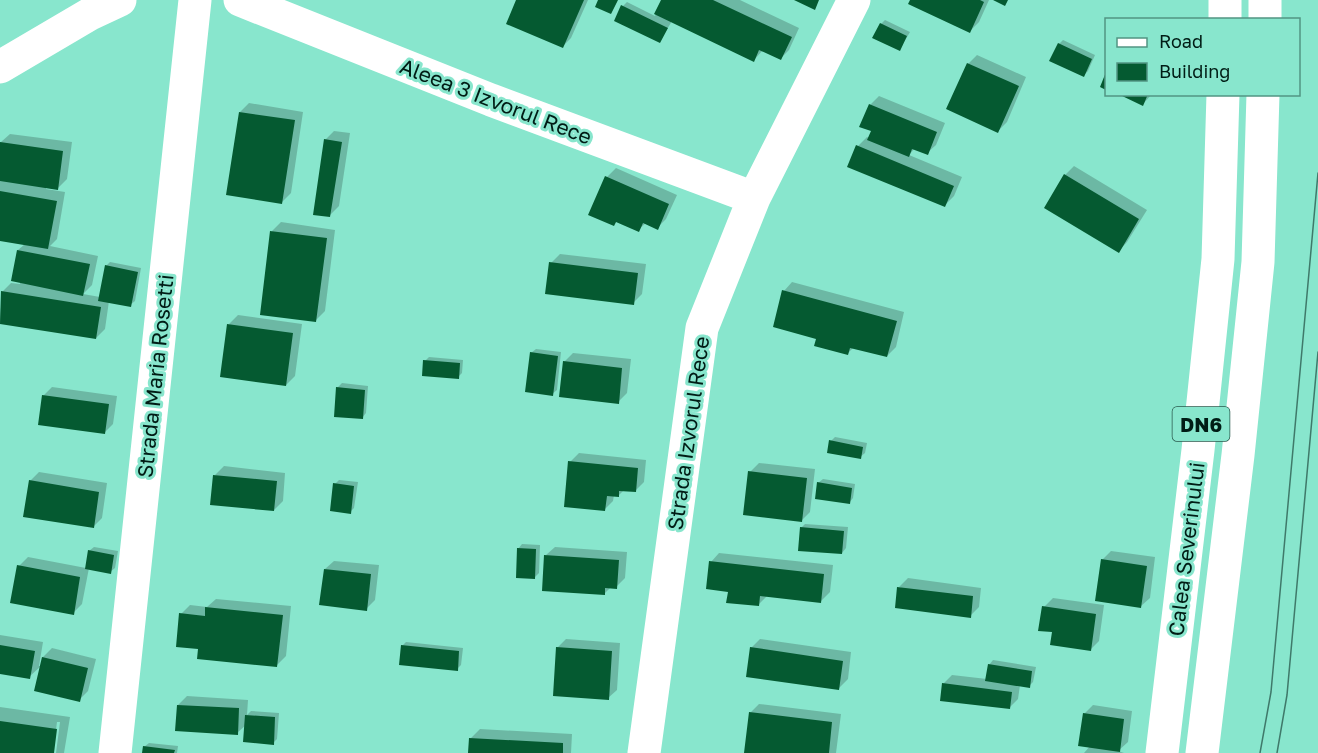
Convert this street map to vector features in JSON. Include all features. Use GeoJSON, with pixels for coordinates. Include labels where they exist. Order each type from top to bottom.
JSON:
{"type":"FeatureCollection","features":[{"type":"Feature","properties":{"kind":"street"},"geometry":{"type":"LineString","coordinates":[[0,67],[90,14],[120,0]]}},
{"type":"Feature","properties":{"kind":"street","name":"Strada Maria Rosetti"},"geometry":{"type":"LineString","coordinates":[[115,753],[195,0]]}},
{"type":"Feature","properties":{"kind":"street","name":"Aleea 3 Izvorul Rece"},"geometry":{"type":"LineString","coordinates":[[240,0],[491,100],[754,198]]}},
{"type":"Feature","properties":{"kind":"street","name":"Strada Izvorul Rece"},"geometry":{"type":"LineString","coordinates":[[644,753],[702,328],[754,198],[854,0]]}},
{"type":"Feature","properties":{"kind":"street"},"geometry":{"type":"LineString","coordinates":[[1225,0],[1225,18]]}},
{"type":"Feature","properties":{"kind":"street"},"geometry":{"type":"LineString","coordinates":[[1265,0],[1265,18]]}},
{"type":"Feature","properties":{"kind":"street","name":"Calea Severinului"},"geometry":{"type":"LineString","coordinates":[[1162,753],[1218,259],[1223,96]]}},
{"type":"Feature","properties":{"kind":"street","name":"Calea Severinului"},"geometry":{"type":"LineString","coordinates":[[1202,753],[1238,455],[1258,262],[1263,96]]}},
{"type":"Feature","properties":{"kind":"building"},"geometry":{"type":"Polygon","coordinates":[[[516,0],[584,0],[563,48],[506,24],[516,0]]]}},
{"type":"Feature","properties":{"kind":"building"},"geometry":{"type":"Polygon","coordinates":[[[598,0],[618,0],[611,14],[595,7],[598,0]]]}},
{"type":"Feature","properties":{"kind":"building"},"geometry":{"type":"Polygon","coordinates":[[[661,0],[713,0],[792,37],[781,60],[759,50],[754,62],[654,14],[661,0]]]}},
{"type":"Feature","properties":{"kind":"building"},"geometry":{"type":"Polygon","coordinates":[[[794,0],[819,0],[815,10],[794,0]]]}},
{"type":"Feature","properties":{"kind":"building"},"geometry":{"type":"Polygon","coordinates":[[[910,0],[980,0],[984,2],[970,33],[908,4],[910,0]]]}},
{"type":"Feature","properties":{"kind":"building"},"geometry":{"type":"Polygon","coordinates":[[[993,0],[1008,0],[1005,6],[993,0]]]}},
{"type":"Feature","properties":{"kind":"building"},"geometry":{"type":"Polygon","coordinates":[[[621,5],[668,28],[660,43],[614,21],[621,5]]]}},
{"type":"Feature","properties":{"kind":"building"},"geometry":{"type":"Polygon","coordinates":[[[880,23],[907,36],[900,51],[872,38],[880,23]]]}},
{"type":"Feature","properties":{"kind":"building"},"geometry":{"type":"Polygon","coordinates":[[[1058,43],[1092,59],[1084,77],[1049,61],[1058,43]]]}},
{"type":"Feature","properties":{"kind":"building"},"geometry":{"type":"Polygon","coordinates":[[[967,63],[1019,86],[998,133],[946,109],[967,63]]]}},
{"type":"Feature","properties":{"kind":"building"},"geometry":{"type":"Polygon","coordinates":[[[1105,74],[1105,90],[1100,87],[1105,74]]]}},
{"type":"Feature","properties":{"kind":"building"},"geometry":{"type":"Polygon","coordinates":[[[1122,96],[1147,96],[1143,106],[1122,96]]]}},
{"type":"Feature","properties":{"kind":"building"},"geometry":{"type":"Polygon","coordinates":[[[869,104],[937,132],[928,155],[912,149],[909,157],[867,140],[871,131],[859,127],[869,104]]]}},
{"type":"Feature","properties":{"kind":"building"},"geometry":{"type":"Polygon","coordinates":[[[239,112],[295,120],[282,204],[226,195],[239,112]]]}},
{"type":"Feature","properties":{"kind":"building"},"geometry":{"type":"Polygon","coordinates":[[[324,139],[342,142],[330,217],[313,215],[324,139]]]}},
{"type":"Feature","properties":{"kind":"building"},"geometry":{"type":"Polygon","coordinates":[[[0,142],[63,151],[58,190],[0,181],[0,142]]]}},
{"type":"Feature","properties":{"kind":"building"},"geometry":{"type":"Polygon","coordinates":[[[856,145],[954,186],[945,207],[847,167],[856,145]]]}},
{"type":"Feature","properties":{"kind":"building"},"geometry":{"type":"Polygon","coordinates":[[[1064,174],[1139,219],[1119,253],[1044,208],[1064,174]]]}},
{"type":"Feature","properties":{"kind":"building"},"geometry":{"type":"Polygon","coordinates":[[[605,176],[669,204],[658,230],[643,223],[639,232],[616,222],[614,226],[588,215],[605,176]]]}},
{"type":"Feature","properties":{"kind":"building"},"geometry":{"type":"Polygon","coordinates":[[[0,191],[57,201],[48,249],[0,241],[0,191]]]}},
{"type":"Feature","properties":{"kind":"building"},"geometry":{"type":"Polygon","coordinates":[[[270,231],[327,238],[316,322],[260,315],[270,231]]]}},
{"type":"Feature","properties":{"kind":"building"},"geometry":{"type":"Polygon","coordinates":[[[17,250],[90,264],[83,296],[11,281],[17,250]]]}},
{"type":"Feature","properties":{"kind":"building"},"geometry":{"type":"Polygon","coordinates":[[[549,262],[638,273],[634,305],[545,294],[549,262]]]}},
{"type":"Feature","properties":{"kind":"building"},"geometry":{"type":"Polygon","coordinates":[[[105,265],[138,272],[131,307],[98,301],[105,265]]]}},
{"type":"Feature","properties":{"kind":"building"},"geometry":{"type":"Polygon","coordinates":[[[782,290],[897,321],[887,357],[850,348],[848,355],[814,346],[816,339],[773,327],[782,290]]]}},
{"type":"Feature","properties":{"kind":"building"},"geometry":{"type":"Polygon","coordinates":[[[1,291],[101,307],[96,339],[0,324],[1,291]]]}},
{"type":"Feature","properties":{"kind":"building"},"geometry":{"type":"Polygon","coordinates":[[[227,324],[293,333],[286,386],[220,377],[227,324]]]}},
{"type":"Feature","properties":{"kind":"building"},"geometry":{"type":"Polygon","coordinates":[[[530,352],[558,356],[553,396],[525,392],[530,352]]]}},
{"type":"Feature","properties":{"kind":"building"},"geometry":{"type":"Polygon","coordinates":[[[423,360],[460,363],[459,379],[422,376],[423,360]]]}},
{"type":"Feature","properties":{"kind":"building"},"geometry":{"type":"Polygon","coordinates":[[[563,361],[622,368],[619,404],[559,397],[563,361]]]}},
{"type":"Feature","properties":{"kind":"building"},"geometry":{"type":"Polygon","coordinates":[[[336,387],[365,390],[363,419],[334,417],[336,387]]]}},
{"type":"Feature","properties":{"kind":"building"},"geometry":{"type":"Polygon","coordinates":[[[42,395],[109,404],[105,434],[38,425],[42,395]]]}},
{"type":"Feature","properties":{"kind":"building"},"geometry":{"type":"Polygon","coordinates":[[[829,440],[863,447],[861,459],[827,453],[829,440]]]}},
{"type":"Feature","properties":{"kind":"building"},"geometry":{"type":"Polygon","coordinates":[[[568,461],[638,468],[636,492],[619,491],[619,497],[607,496],[605,511],[564,507],[568,461]]]}},
{"type":"Feature","properties":{"kind":"building"},"geometry":{"type":"Polygon","coordinates":[[[748,471],[807,478],[802,522],[743,515],[748,471]]]}},
{"type":"Feature","properties":{"kind":"building"},"geometry":{"type":"Polygon","coordinates":[[[213,475],[277,481],[274,511],[210,505],[213,475]]]}},
{"type":"Feature","properties":{"kind":"building"},"geometry":{"type":"Polygon","coordinates":[[[29,480],[99,492],[94,528],[23,517],[29,480]]]}},
{"type":"Feature","properties":{"kind":"building"},"geometry":{"type":"Polygon","coordinates":[[[817,482],[852,488],[850,504],[815,499],[817,482]]]}},
{"type":"Feature","properties":{"kind":"building"},"geometry":{"type":"Polygon","coordinates":[[[333,483],[354,486],[351,514],[330,511],[333,483]]]}},
{"type":"Feature","properties":{"kind":"building"},"geometry":{"type":"Polygon","coordinates":[[[800,527],[844,531],[842,554],[798,551],[800,527]]]}},
{"type":"Feature","properties":{"kind":"building"},"geometry":{"type":"Polygon","coordinates":[[[517,548],[536,549],[535,579],[516,578],[517,548]]]}},
{"type":"Feature","properties":{"kind":"building"},"geometry":{"type":"Polygon","coordinates":[[[88,550],[114,555],[111,574],[85,569],[88,550]]]}},
{"type":"Feature","properties":{"kind":"building"},"geometry":{"type":"Polygon","coordinates":[[[544,555],[619,560],[617,589],[605,588],[605,595],[542,591],[544,555]]]}},
{"type":"Feature","properties":{"kind":"building"},"geometry":{"type":"Polygon","coordinates":[[[1101,559],[1147,566],[1141,608],[1095,601],[1101,559]]]}},
{"type":"Feature","properties":{"kind":"building"},"geometry":{"type":"Polygon","coordinates":[[[709,561],[824,574],[821,603],[760,596],[759,606],[726,603],[728,592],[706,589],[709,561]]]}},
{"type":"Feature","properties":{"kind":"building"},"geometry":{"type":"Polygon","coordinates":[[[17,565],[80,577],[74,615],[10,603],[17,565]]]}},
{"type":"Feature","properties":{"kind":"building"},"geometry":{"type":"Polygon","coordinates":[[[324,569],[371,574],[367,611],[319,605],[324,569]]]}},
{"type":"Feature","properties":{"kind":"building"},"geometry":{"type":"Polygon","coordinates":[[[897,587],[973,596],[971,618],[895,608],[897,587]]]}},
{"type":"Feature","properties":{"kind":"building"},"geometry":{"type":"Polygon","coordinates":[[[1042,606],[1096,614],[1091,651],[1050,645],[1052,632],[1038,631],[1042,606]]]}},
{"type":"Feature","properties":{"kind":"building"},"geometry":{"type":"Polygon","coordinates":[[[205,607],[283,615],[277,667],[197,659],[198,649],[176,647],[179,613],[205,616],[205,607]]]}},
{"type":"Feature","properties":{"kind":"building"},"geometry":{"type":"Polygon","coordinates":[[[0,645],[35,651],[30,679],[0,674],[0,645]]]}},
{"type":"Feature","properties":{"kind":"building"},"geometry":{"type":"Polygon","coordinates":[[[401,645],[459,651],[458,671],[399,665],[401,645]]]}},
{"type":"Feature","properties":{"kind":"building"},"geometry":{"type":"Polygon","coordinates":[[[556,647],[612,651],[609,700],[553,696],[556,647]]]}},
{"type":"Feature","properties":{"kind":"building"},"geometry":{"type":"Polygon","coordinates":[[[750,647],[843,661],[839,690],[746,677],[750,647]]]}},
{"type":"Feature","properties":{"kind":"building"},"geometry":{"type":"Polygon","coordinates":[[[42,657],[88,668],[80,702],[34,691],[42,657]]]}},
{"type":"Feature","properties":{"kind":"building"},"geometry":{"type":"Polygon","coordinates":[[[988,664],[1032,671],[1030,688],[985,681],[988,664]]]}},
{"type":"Feature","properties":{"kind":"building"},"geometry":{"type":"Polygon","coordinates":[[[942,683],[1012,692],[1010,709],[940,701],[942,683]]]}},
{"type":"Feature","properties":{"kind":"building"},"geometry":{"type":"Polygon","coordinates":[[[177,705],[239,708],[238,735],[175,731],[177,705]]]}},
{"type":"Feature","properties":{"kind":"building"},"geometry":{"type":"Polygon","coordinates":[[[749,712],[832,722],[829,753],[744,753],[749,712]]]}},
{"type":"Feature","properties":{"kind":"building"},"geometry":{"type":"Polygon","coordinates":[[[1083,713],[1124,719],[1120,752],[1078,746],[1083,713]]]}},
{"type":"Feature","properties":{"kind":"building"},"geometry":{"type":"Polygon","coordinates":[[[245,715],[275,717],[274,745],[243,742],[245,715]]]}},
{"type":"Feature","properties":{"kind":"building"},"geometry":{"type":"Polygon","coordinates":[[[0,721],[57,729],[54,753],[0,753],[0,721]]]}},
{"type":"Feature","properties":{"kind":"building"},"geometry":{"type":"Polygon","coordinates":[[[469,738],[563,743],[563,753],[468,753],[469,738]]]}},
{"type":"Feature","properties":{"kind":"building"},"geometry":{"type":"Polygon","coordinates":[[[143,746],[175,750],[174,753],[142,753],[143,746]]]}},
{"type":"Feature","properties":{"kind":"tram line"},"geometry":{"type":"LineString","coordinates":[[1260,753],[1271,692],[1318,173]]}},
{"type":"Feature","properties":{"kind":"tram line"},"geometry":{"type":"LineString","coordinates":[[1277,753],[1287,695],[1318,352]]}}]}
